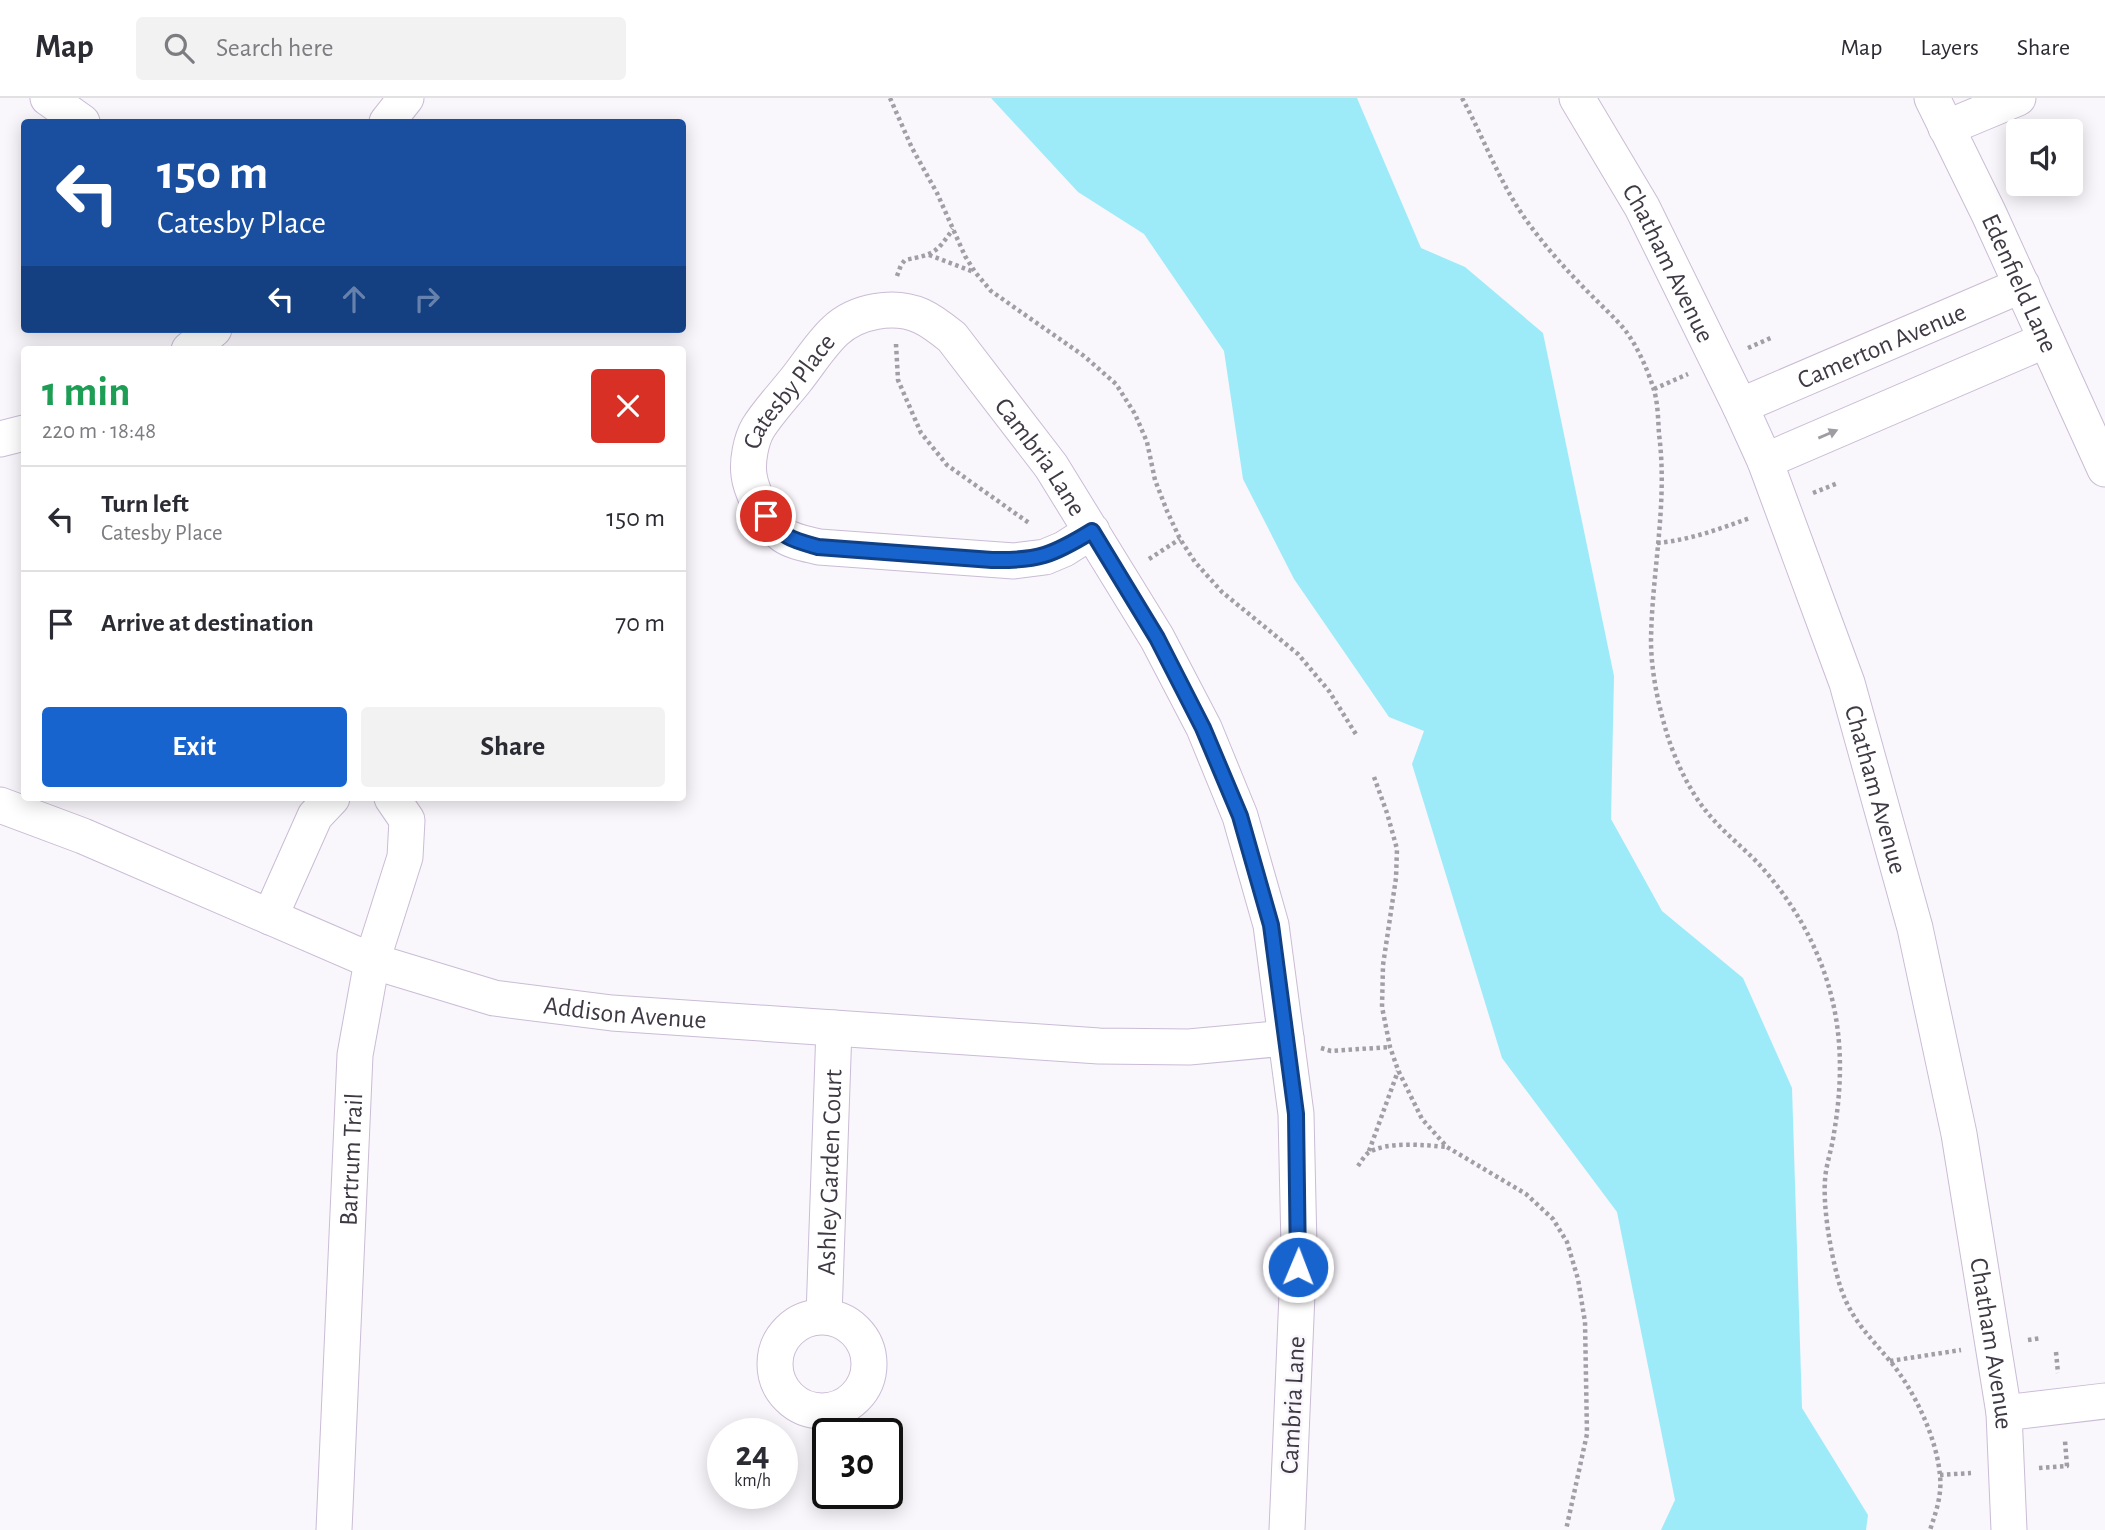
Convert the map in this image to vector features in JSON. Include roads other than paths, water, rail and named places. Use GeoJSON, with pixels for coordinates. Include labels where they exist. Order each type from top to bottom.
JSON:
{"type":"FeatureCollection","features":[{"type":"Feature","properties":{"kind":"street"},"geometry":{"type":"LineString","coordinates":[[48,98],[78,119]]}},
{"type":"Feature","properties":{"kind":"street"},"geometry":{"type":"LineString","coordinates":[[389,119],[406,98]]}},
{"type":"Feature","properties":{"kind":"street","name":"Chatham Avenue"},"geometry":{"type":"LineString","coordinates":[[1577,98],[1642,207],[1740,406],[1765,461],[1847,683],[1915,928],[1959,1134],[2004,1413],[2009,1530]]}},
{"type":"Feature","properties":{"kind":"street"},"geometry":{"type":"LineString","coordinates":[[1939,113],[2018,98]]}},
{"type":"Feature","properties":{"kind":"street","name":"Edenfield Lane"},"geometry":{"type":"LineString","coordinates":[[1939,113],[2022,285],[2105,469]]}},
{"type":"Feature","properties":{"kind":"street","name":"Camerton Avenue"},"geometry":{"type":"LineString","coordinates":[[1740,406],[2022,285]]}},
{"type":"Feature","properties":{"kind":"street","name":"Catesby Place"},"geometry":{"type":"LineString","coordinates":[[899,310],[852,318],[834,331],[758,429],[750,452],[748,475],[766,516],[782,534],[818,547],[1014,561],[1045,556],[1078,540]]}},
{"type":"Feature","properties":{"kind":"street","name":"Cambria Lane"},"geometry":{"type":"LineString","coordinates":[[899,310],[920,316],[952,337],[1051,466],[1078,540],[1157,638],[1203,728],[1240,816],[1271,925],[1296,1114],[1299,1247],[1287,1530]]}},
{"type":"Feature","properties":{"kind":"street"},"geometry":{"type":"LineString","coordinates":[[194,346],[209,333]]}},
{"type":"Feature","properties":{"kind":"street"},"geometry":{"type":"LineString","coordinates":[[1765,461],[2046,340]]}},
{"type":"Feature","properties":{"kind":"street"},"geometry":{"type":"LineString","coordinates":[[0,439],[21,434]]}},
{"type":"Feature","properties":{"kind":"street"},"geometry":{"type":"LineString","coordinates":[[270,917],[315,816],[329,801]]}},
{"type":"Feature","properties":{"kind":"street","name":"Bartrum Trail"},"geometry":{"type":"LineString","coordinates":[[334,1530],[355,1055],[372,961],[405,857],[407,820],[394,801]]}},
{"type":"Feature","properties":{"kind":"street","name":"Addison Avenue"},"geometry":{"type":"LineString","coordinates":[[0,805],[83,836],[372,961],[494,998],[612,1013],[1099,1046],[1189,1047],[1286,1038]]}},
{"type":"Feature","properties":{"kind":"street","name":"Ashley Garden Court"},"geometry":{"type":"LineString","coordinates":[[824,1316],[834,1028]]}},
{"type":"Feature","properties":{"kind":"street"},"geometry":{"type":"LineString","coordinates":[[2004,1413],[2105,1401]]}},
{"type":"Feature","properties":{"kind":"water"},"geometry":{"type":"Polygon","coordinates":[[[991,98],[1357,98],[1421,248],[1465,267],[1543,333],[1614,676],[1611,819],[1662,911],[1743,978],[1792,1088],[1802,1408],[1868,1515],[1866,1530],[1661,1530],[1675,1500],[1617,1212],[1502,1058],[1412,764],[1424,731],[1389,717],[1294,579],[1243,479],[1224,351],[1144,234],[1078,192],[991,98]]]}}]}
